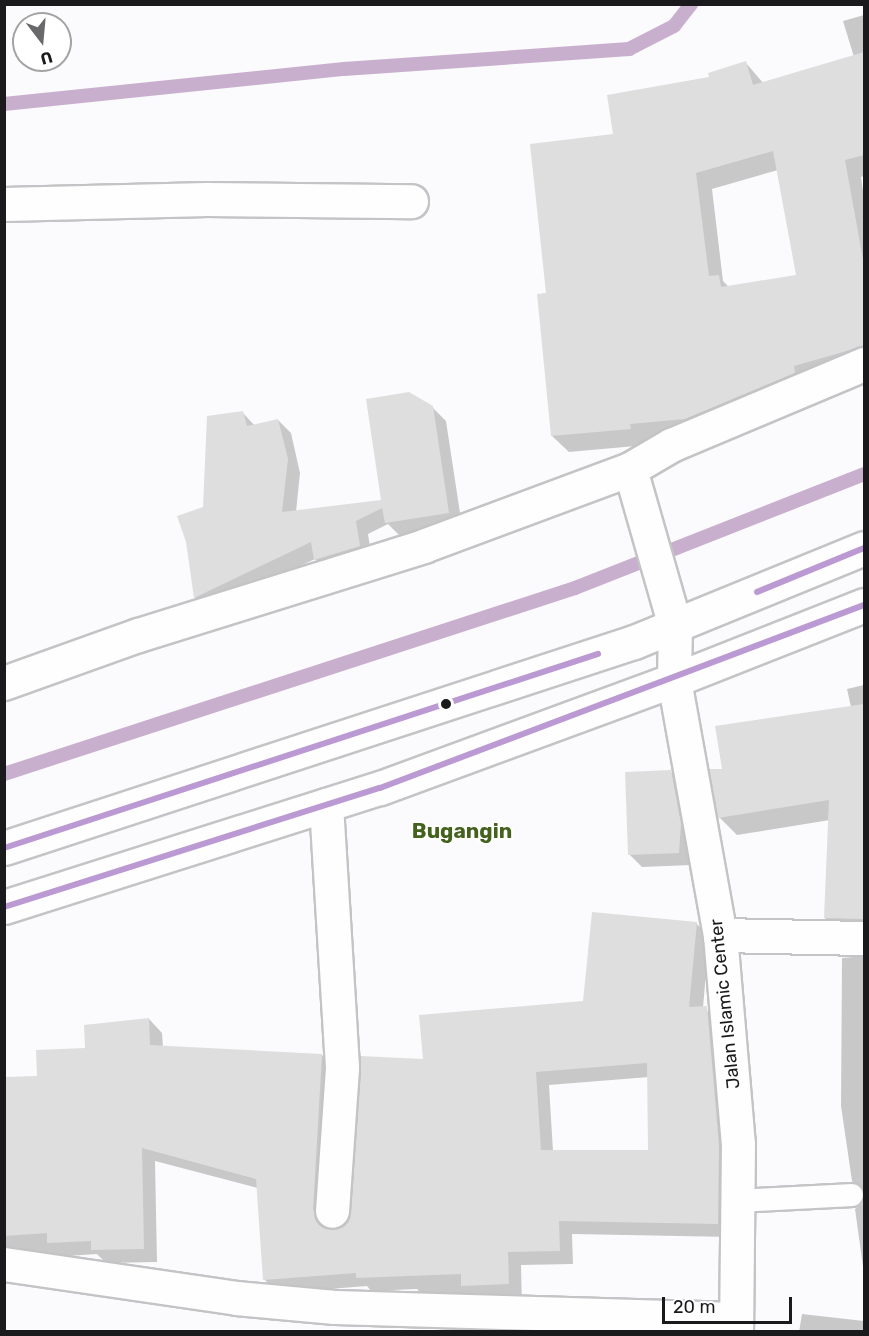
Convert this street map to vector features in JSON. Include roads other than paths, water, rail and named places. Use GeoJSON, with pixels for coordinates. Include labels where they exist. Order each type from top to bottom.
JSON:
{"type":"FeatureCollection","features":[{"type":"Feature","properties":{"kind":"main road"},"geometry":{"type":"LineString","coordinates":[[4,204],[207,199],[411,201]]}},
{"type":"Feature","properties":{"kind":"main road"},"geometry":{"type":"LineString","coordinates":[[4,683],[138,635],[423,546],[632,477],[671,445],[864,364]]}},
{"type":"Feature","properties":{"kind":"main road","name":"Jalan Islamic Center"},"geometry":{"type":"LineString","coordinates":[[632,477],[670,614],[674,680],[720,935],[738,1144],[736,1325]]}},
{"type":"Feature","properties":{"kind":"main road"},"geometry":{"type":"LineString","coordinates":[[4,848],[864,548]]}},
{"type":"Feature","properties":{"kind":"main road"},"geometry":{"type":"LineString","coordinates":[[4,907],[326,805],[674,680],[864,605]]}},
{"type":"Feature","properties":{"kind":"main road"},"geometry":{"type":"LineString","coordinates":[[326,805],[342,1068],[332,1210]]}},
{"type":"Feature","properties":{"kind":"main road"},"geometry":{"type":"LineString","coordinates":[[720,935],[864,938]]}},
{"type":"Feature","properties":{"kind":"main road"},"geometry":{"type":"LineString","coordinates":[[4,1264],[224,1296],[335,1307],[736,1325]]}},
{"type":"Feature","properties":{"kind":"lane"},"geometry":{"type":"LineString","coordinates":[[738,1201],[852,1195]]}},
{"type":"Feature","properties":{"kind":"waterway"},"geometry":{"type":"LineString","coordinates":[[4,104],[344,69],[629,49],[674,26],[691,4]]}},
{"type":"Feature","properties":{"kind":"waterway"},"geometry":{"type":"LineString","coordinates":[[4,774],[575,588],[864,474]]}},
{"type":"Feature","properties":{"kind":"district","name":"Bugangin"},"geometry":{"type":"Point","coordinates":[462,831]}}]}
